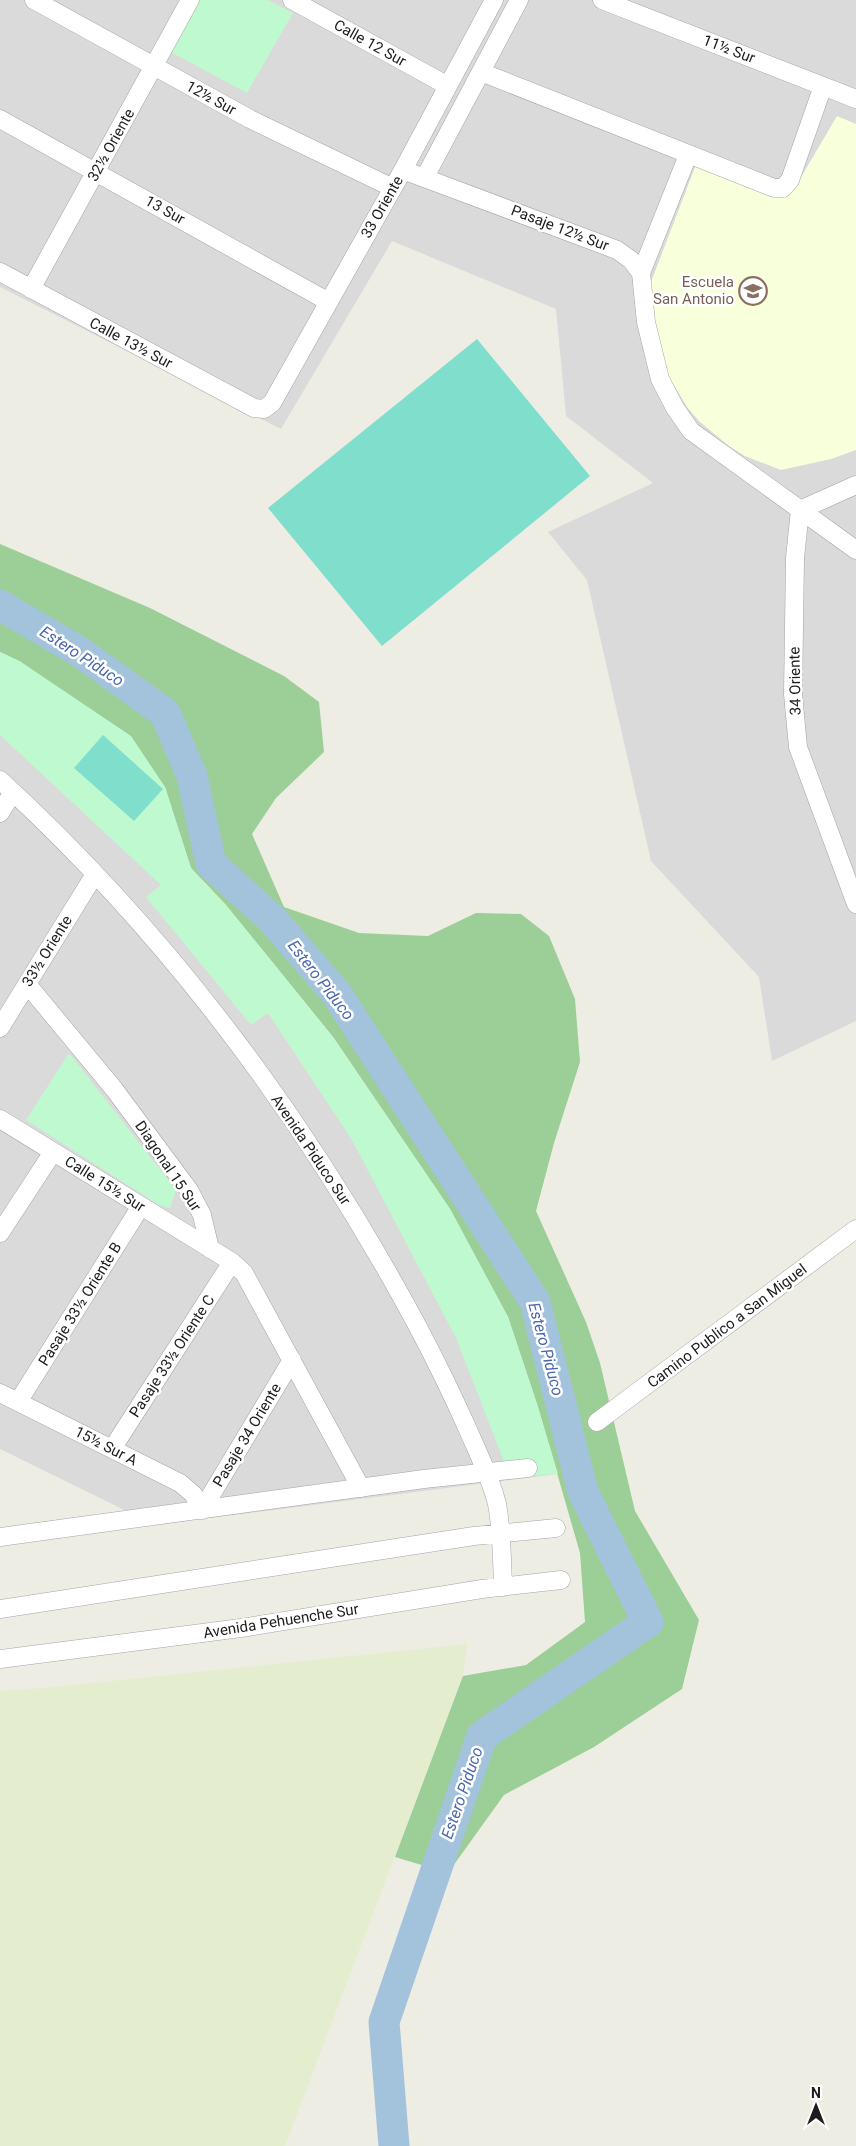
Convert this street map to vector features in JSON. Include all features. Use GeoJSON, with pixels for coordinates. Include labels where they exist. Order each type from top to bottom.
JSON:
{"type":"FeatureCollection","features":[{"type":"Feature","properties":{"kind":"street","name":"12½ Sur"},"geometry":{"type":"LineString","coordinates":[[34,0],[250,119],[392,188]]}},
{"type":"Feature","properties":{"kind":"street","name":"32½ Oriente"},"geometry":{"type":"LineString","coordinates":[[31,289],[190,0]]}},
{"type":"Feature","properties":{"kind":"street","name":"Calle 12 Sur"},"geometry":{"type":"LineString","coordinates":[[292,0],[448,86]]}},
{"type":"Feature","properties":{"kind":"street","name":"33 Oriente"},"geometry":{"type":"LineString","coordinates":[[264,409],[272,403],[329,302],[403,170],[494,0]]}},
{"type":"Feature","properties":{"kind":"street","name":"33 Oriente"},"geometry":{"type":"LineString","coordinates":[[425,177],[519,0]]}},
{"type":"Feature","properties":{"kind":"street","name":"11½ Sur"},"geometry":{"type":"LineString","coordinates":[[602,0],[856,99]]}},
{"type":"Feature","properties":{"kind":"street"},"geometry":{"type":"LineString","coordinates":[[481,72],[774,188],[783,188],[790,180],[823,86]]}},
{"type":"Feature","properties":{"kind":"street","name":"13 Sur"},"geometry":{"type":"LineString","coordinates":[[0,119],[329,302]]}},
{"type":"Feature","properties":{"kind":"street"},"geometry":{"type":"LineString","coordinates":[[688,155],[641,273],[646,322],[660,379],[675,408],[691,431],[856,550]]}},
{"type":"Feature","properties":{"kind":"street","name":"Pasaje 12½ Sur"},"geometry":{"type":"LineString","coordinates":[[403,170],[617,250],[631,260],[641,273]]}},
{"type":"Feature","properties":{"kind":"street","name":"Calle 13½ Sur"},"geometry":{"type":"LineString","coordinates":[[0,272],[254,408],[264,409]]}},
{"type":"Feature","properties":{"kind":"street"},"geometry":{"type":"LineString","coordinates":[[800,510],[856,485]]}},
{"type":"Feature","properties":{"kind":"street","name":"34 Oriente"},"geometry":{"type":"LineString","coordinates":[[800,510],[795,558],[793,694],[798,747],[856,904]]}},
{"type":"Feature","properties":{"kind":"street","name":"Avenida Piduco Sur"},"geometry":{"type":"LineString","coordinates":[[0,780],[95,874],[155,942],[254,1065],[320,1160],[408,1309],[450,1391],[487,1472],[496,1504],[504,1587]]}},
{"type":"Feature","properties":{"kind":"street"},"geometry":{"type":"LineString","coordinates":[[0,813],[13,792]]}},
{"type":"Feature","properties":{"kind":"street","name":"33½ Oriente"},"geometry":{"type":"LineString","coordinates":[[0,1028],[95,874]]}},
{"type":"Feature","properties":{"kind":"street","name":"Diagonal 15 Sur"},"geometry":{"type":"LineString","coordinates":[[27,984],[114,1089],[189,1190],[202,1215],[210,1249]]}},
{"type":"Feature","properties":{"kind":"street","name":"Calle 15½ Sur"},"geometry":{"type":"LineString","coordinates":[[0,1120],[210,1249]]}},
{"type":"Feature","properties":{"kind":"street"},"geometry":{"type":"LineString","coordinates":[[0,1233],[53,1152]]}},
{"type":"Feature","properties":{"kind":"street","name":"Pasaje 33½ Oriente B"},"geometry":{"type":"LineString","coordinates":[[18,1402],[141,1206]]}},
{"type":"Feature","properties":{"kind":"street","name":"Camino Publico a San Miguel"},"geometry":{"type":"LineString","coordinates":[[597,1422],[856,1229]]}},
{"type":"Feature","properties":{"kind":"street"},"geometry":{"type":"LineString","coordinates":[[210,1249],[232,1262],[248,1279],[361,1488]]}},
{"type":"Feature","properties":{"kind":"street","name":"Pasaje 33½ Oriente C"},"geometry":{"type":"LineString","coordinates":[[112,1449],[232,1262]]}},
{"type":"Feature","properties":{"kind":"street","name":"Pasaje 34 Oriente"},"geometry":{"type":"LineString","coordinates":[[202,1510],[292,1360]]}},
{"type":"Feature","properties":{"kind":"street","name":"15½ Sur A"},"geometry":{"type":"LineString","coordinates":[[0,1392],[187,1488],[198,1501],[202,1510]]}},
{"type":"Feature","properties":{"kind":"street"},"geometry":{"type":"LineString","coordinates":[[0,1537],[361,1488],[528,1468]]}},
{"type":"Feature","properties":{"kind":"street"},"geometry":{"type":"LineString","coordinates":[[0,1609],[500,1533],[556,1528]]}},
{"type":"Feature","properties":{"kind":"street","name":"Avenida Pehuenche Sur"},"geometry":{"type":"LineString","coordinates":[[0,1659],[241,1628],[504,1587],[561,1580]]}},
{"type":"Feature","properties":{"kind":"shaded area"},"geometry":{"type":"Polygon","coordinates":[[[0,0],[856,0],[856,1021],[772,1061],[759,977],[651,861],[587,580],[548,532],[653,483],[566,416],[556,309],[392,241],[281,429],[0,287],[0,0]]]}},
{"type":"Feature","properties":{"kind":"shaded area"},"geometry":{"type":"Polygon","coordinates":[[[197,0],[268,0],[293,13],[247,93],[169,51],[197,0]]]}},
{"type":"Feature","properties":{"kind":"shaded area","name":"Escuela San Antonio"},"geometry":{"type":"Polygon","coordinates":[[[837,116],[856,124],[856,450],[831,459],[781,470],[745,456],[729,446],[700,422],[687,407],[668,375],[660,357],[650,301],[651,282],[697,162],[797,184],[837,116]]]}},
{"type":"Feature","properties":{"kind":"shaded area"},"geometry":{"type":"Polygon","coordinates":[[[477,339],[590,476],[382,646],[268,508],[477,339]]]}},
{"type":"Feature","properties":{"kind":"shaded area"},"geometry":{"type":"Polygon","coordinates":[[[0,652],[131,736],[538,1407],[558,1474],[155,1525],[0,1449],[0,652]]]}},
{"type":"Feature","properties":{"kind":"shaded area"},"geometry":{"type":"Polygon","coordinates":[[[0,652],[21,662],[131,736],[165,787],[191,868],[226,905],[333,1037],[450,1209],[508,1317],[558,1474],[510,1477],[456,1338],[352,1140],[268,1013],[251,1025],[146,897],[161,885],[0,735],[0,652]]]}},
{"type":"Feature","properties":{"kind":"shaded area"},"geometry":{"type":"Polygon","coordinates":[[[103,735],[163,789],[134,821],[74,768],[103,735]]]}},
{"type":"Feature","properties":{"kind":"shaded area"},"geometry":{"type":"Polygon","coordinates":[[[69,1053],[176,1190],[170,1208],[159,1205],[26,1120],[69,1053]]]}},
{"type":"Feature","properties":{"kind":"shaded area"},"geometry":{"type":"Polygon","coordinates":[[[467,1644],[463,1676],[285,2146],[0,2146],[0,1691],[467,1644]]]}},
{"type":"Feature","properties":{"kind":"green space"},"geometry":{"type":"Polygon","coordinates":[[[0,544],[150,608],[284,676],[319,702],[324,752],[276,798],[252,834],[284,907],[359,933],[428,936],[476,913],[521,914],[549,936],[575,999],[580,1062],[554,1143],[536,1211],[586,1322],[600,1363],[635,1511],[699,1620],[682,1689],[594,1747],[504,1795],[448,1873],[395,1857],[463,1676],[526,1665],[585,1622],[580,1553],[538,1407],[508,1317],[450,1209],[333,1037],[226,905],[191,868],[165,787],[21,662],[0,652],[0,544]]]}},
{"type":"Feature","properties":{"kind":"waterway","name":"Estero Piduco"},"geometry":{"type":"LineString","coordinates":[[0,605],[80,652],[165,713],[192,776],[211,864],[272,919],[336,993],[535,1302],[583,1492],[648,1622],[482,1736],[384,2022],[394,2146]]}},
{"type":"Feature","properties":{"kind":"place","name":"Escuela San Antonio"},"geometry":{"type":"Point","coordinates":[753,291]}}]}
